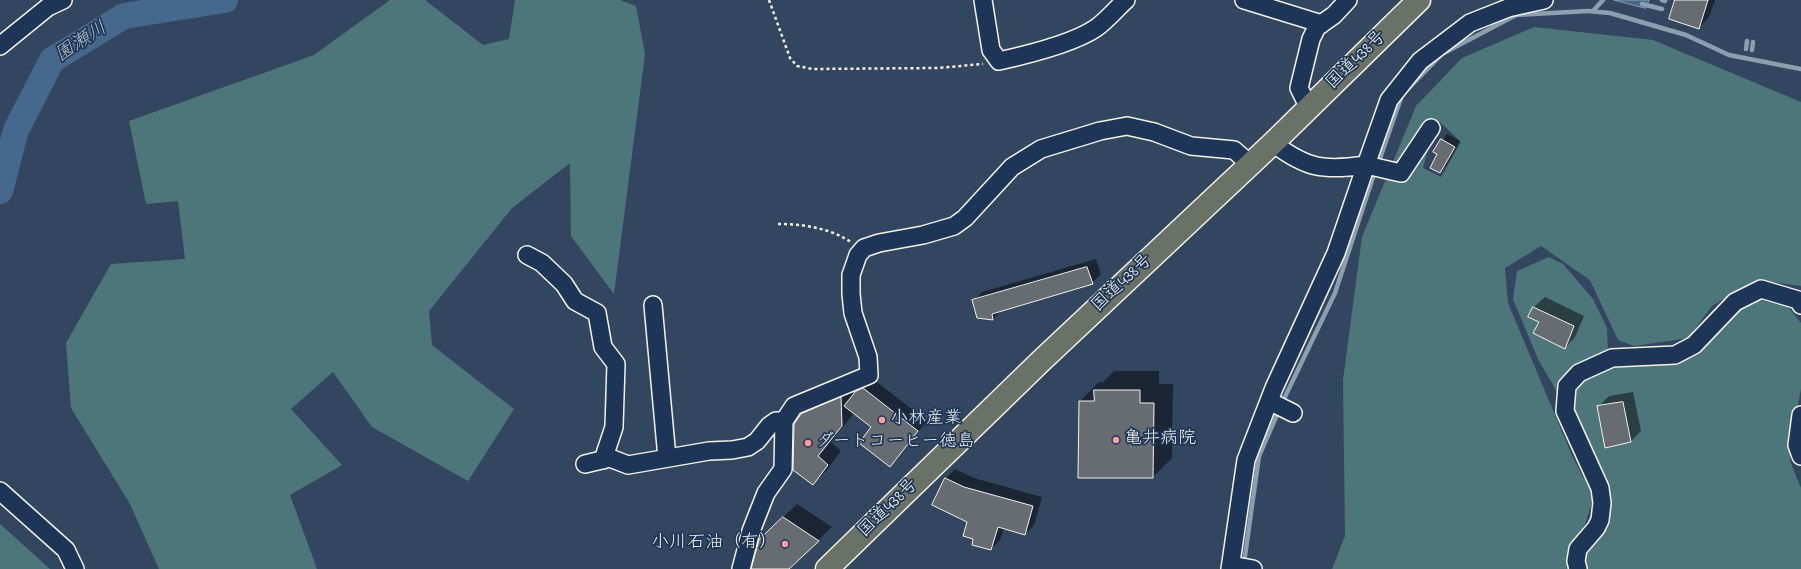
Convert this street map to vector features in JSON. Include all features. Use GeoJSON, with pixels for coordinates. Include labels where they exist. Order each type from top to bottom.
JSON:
{"type":"FeatureCollection","features":[{"type":"Feature","properties":{"kind":"highway","name":"国道438号"},"geometry":{"type":"LineString","coordinates":[[834,567],[1041,361],[1273,143],[1419,0]]}},
{"type":"Feature","properties":{"kind":"street"},"geometry":{"type":"LineString","coordinates":[[0,46],[48,7],[63,0]]}},
{"type":"Feature","properties":{"kind":"street"},"geometry":{"type":"LineString","coordinates":[[983,0],[991,50],[999,61],[1027,54],[1080,36],[1096,28],[1126,0]]}},
{"type":"Feature","properties":{"kind":"street"},"geometry":{"type":"LineString","coordinates":[[1244,0],[1322,24]]}},
{"type":"Feature","properties":{"kind":"street"},"geometry":{"type":"LineString","coordinates":[[1309,108],[1299,88],[1311,39],[1317,27],[1334,15],[1348,0]]}},
{"type":"Feature","properties":{"kind":"street"},"geometry":{"type":"LineString","coordinates":[[1253,569],[1230,567],[1246,460],[1269,401],[1336,253],[1369,166],[1389,100],[1420,61],[1470,23],[1508,8],[1544,0]]}},
{"type":"Feature","properties":{"kind":"street"},"geometry":{"type":"LineString","coordinates":[[741,569],[751,531],[766,493],[784,469],[784,421],[794,406],[869,375],[868,357],[853,313],[851,294],[851,276],[858,255],[864,248],[879,243],[923,235],[954,226],[965,218],[1012,167],[1025,158],[1041,149],[1100,131],[1127,126],[1154,132],[1191,146],[1234,150],[1250,164]]}},
{"type":"Feature","properties":{"kind":"street"},"geometry":{"type":"LineString","coordinates":[[1273,143],[1289,155],[1306,164],[1322,168],[1342,169],[1369,166],[1401,174],[1431,128]]}},
{"type":"Feature","properties":{"kind":"street"},"geometry":{"type":"LineString","coordinates":[[527,255],[542,264],[564,284],[575,301],[597,313],[603,347],[616,364],[614,427],[603,460]]}},
{"type":"Feature","properties":{"kind":"street"},"geometry":{"type":"LineString","coordinates":[[1578,569],[1576,561],[1578,549],[1596,528],[1600,520],[1602,503],[1600,488],[1565,411],[1568,386],[1579,373],[1612,358],[1675,355],[1681,352],[1694,345],[1735,302],[1760,289],[1798,300],[1801,305]]}},
{"type":"Feature","properties":{"kind":"street"},"geometry":{"type":"LineString","coordinates":[[653,305],[667,458]]}},
{"type":"Feature","properties":{"kind":"street"},"geometry":{"type":"LineString","coordinates":[[1269,401],[1293,413]]}},
{"type":"Feature","properties":{"kind":"street"},"geometry":{"type":"LineString","coordinates":[[1801,414],[1797,445],[1801,456]]}},
{"type":"Feature","properties":{"kind":"street"},"geometry":{"type":"LineString","coordinates":[[585,464],[610,458],[628,465],[748,447],[757,441],[769,426],[776,421],[784,421]]}},
{"type":"Feature","properties":{"kind":"street"},"geometry":{"type":"LineString","coordinates":[[0,491],[66,550],[75,569]]}},
{"type":"Feature","properties":{"kind":"path"},"geometry":{"type":"LineString","coordinates":[[769,0],[790,58],[797,66],[812,69],[936,68],[986,64],[999,61]]}},
{"type":"Feature","properties":{"kind":"path"},"geometry":{"type":"LineString","coordinates":[[778,224],[819,228],[842,236],[855,244],[861,251]]}},
{"type":"Feature","properties":{"kind":"green space"},"geometry":{"type":"Polygon","coordinates":[[[390,0],[425,0],[483,45],[509,39],[515,0],[620,0],[636,6],[645,54],[614,294],[571,236],[570,163],[512,208],[429,311],[432,345],[514,409],[468,481],[372,427],[333,372],[291,409],[342,465],[290,495],[317,569],[159,569],[130,504],[71,408],[66,343],[111,264],[185,259],[178,201],[146,204],[129,121],[314,55],[390,0]]]}},
{"type":"Feature","properties":{"kind":"green space"},"geometry":{"type":"Polygon","coordinates":[[[1534,27],[1653,40],[1801,102],[1801,286],[1756,280],[1712,306],[1688,338],[1634,346],[1618,340],[1590,280],[1541,246],[1505,268],[1508,303],[1573,458],[1594,497],[1585,524],[1569,549],[1570,569],[1332,569],[1345,536],[1343,380],[1362,237],[1416,106],[1462,58],[1534,27]],[[1431,122],[1431,138],[1423,168],[1441,177],[1461,142],[1440,122],[1431,122]]]}},
{"type":"Feature","properties":{"kind":"green space"},"geometry":{"type":"Polygon","coordinates":[[[1549,257],[1563,264],[1593,299],[1607,328],[1608,354],[1561,399],[1538,359],[1513,299],[1517,271],[1549,257]]]}},
{"type":"Feature","properties":{"kind":"green space"},"geometry":{"type":"Polygon","coordinates":[[[1760,300],[1788,307],[1801,323],[1801,389],[1791,438],[1790,461],[1801,488],[1801,569],[1583,569],[1581,560],[1608,515],[1569,409],[1574,387],[1593,376],[1615,367],[1681,360],[1745,306],[1760,300]]]}},
{"type":"Feature","properties":{"kind":"green space"},"geometry":{"type":"Polygon","coordinates":[[[0,524],[50,569],[0,569],[0,524]]]}},
{"type":"Feature","properties":{"kind":"water"},"geometry":{"type":"Polygon","coordinates":[[[1614,0],[1649,0],[1646,8],[1614,0]]]}},
{"type":"Feature","properties":{"kind":"building"},"geometry":{"type":"Polygon","coordinates":[[[1675,0],[1708,0],[1699,29],[1669,19],[1675,0]]]}},
{"type":"Feature","properties":{"kind":"building"},"geometry":{"type":"Polygon","coordinates":[[[1441,139],[1455,147],[1440,173],[1430,168],[1437,154],[1433,152],[1441,139]]]}},
{"type":"Feature","properties":{"kind":"building"},"geometry":{"type":"Polygon","coordinates":[[[1087,267],[1093,284],[992,314],[993,320],[977,318],[972,300],[1087,267]]]}},
{"type":"Feature","properties":{"kind":"building"},"geometry":{"type":"Polygon","coordinates":[[[1533,307],[1574,326],[1565,349],[1533,333],[1539,322],[1528,317],[1533,307]]]}},
{"type":"Feature","properties":{"kind":"building","name":"小林産業"},"geometry":{"type":"Polygon","coordinates":[[[863,388],[918,431],[890,467],[859,443],[871,427],[844,406],[855,392],[863,388]]]}},
{"type":"Feature","properties":{"kind":"building","name":"亀井病院"},"geometry":{"type":"Polygon","coordinates":[[[1094,390],[1140,390],[1140,403],[1154,403],[1153,478],[1078,478],[1079,401],[1094,401],[1094,390]]]}},
{"type":"Feature","properties":{"kind":"building","name":"ダートコーヒー徳島"},"geometry":{"type":"Polygon","coordinates":[[[841,397],[842,426],[818,456],[828,465],[813,485],[793,470],[794,424],[801,414],[841,397]]]}},
{"type":"Feature","properties":{"kind":"building"},"geometry":{"type":"Polygon","coordinates":[[[1623,402],[1631,442],[1605,448],[1597,406],[1623,402]]]}},
{"type":"Feature","properties":{"kind":"building"},"geometry":{"type":"Polygon","coordinates":[[[945,478],[964,487],[1033,506],[1025,535],[998,527],[991,550],[972,545],[973,539],[963,536],[967,522],[932,505],[945,478]]]}},
{"type":"Feature","properties":{"kind":"building","name":"小川石油（有）"},"geometry":{"type":"Polygon","coordinates":[[[783,517],[819,541],[789,569],[751,569],[759,540],[783,517]]]}},
{"type":"Feature","properties":{"kind":"waterway","name":"園瀬川"},"geometry":{"type":"LineString","coordinates":[[0,191],[16,130],[52,60],[124,16],[225,0]]}},
{"type":"Feature","properties":{"kind":"waterway"},"geometry":{"type":"LineString","coordinates":[[1593,11],[1603,0]]}},
{"type":"Feature","properties":{"kind":"waterway"},"geometry":{"type":"LineString","coordinates":[[1642,4],[1662,9]]}},
{"type":"Feature","properties":{"kind":"waterway"},"geometry":{"type":"LineString","coordinates":[[1378,164],[1402,95],[1442,54],[1516,15],[1588,11],[1610,13],[1686,35],[1729,55],[1801,69]]}},
{"type":"Feature","properties":{"kind":"waterway"},"geometry":{"type":"LineString","coordinates":[[1746,49],[1747,41]]}},
{"type":"Feature","properties":{"kind":"waterway"},"geometry":{"type":"LineString","coordinates":[[1752,50],[1753,42]]}},
{"type":"Feature","properties":{"kind":"waterway"},"geometry":{"type":"LineString","coordinates":[[1282,403],[1335,293],[1375,171]]}},
{"type":"Feature","properties":{"kind":"waterway"},"geometry":{"type":"LineString","coordinates":[[1244,563],[1259,456],[1279,410]]}},
{"type":"Feature","properties":{"kind":"place","name":"小林産業"},"geometry":{"type":"Point","coordinates":[882,420]}},
{"type":"Feature","properties":{"kind":"place","name":"亀井病院"},"geometry":{"type":"Point","coordinates":[1116,440]}},
{"type":"Feature","properties":{"kind":"place","name":"ダートコーヒー徳島"},"geometry":{"type":"Point","coordinates":[808,443]}},
{"type":"Feature","properties":{"kind":"place","name":"小川石油（有）"},"geometry":{"type":"Point","coordinates":[785,544]}}]}
